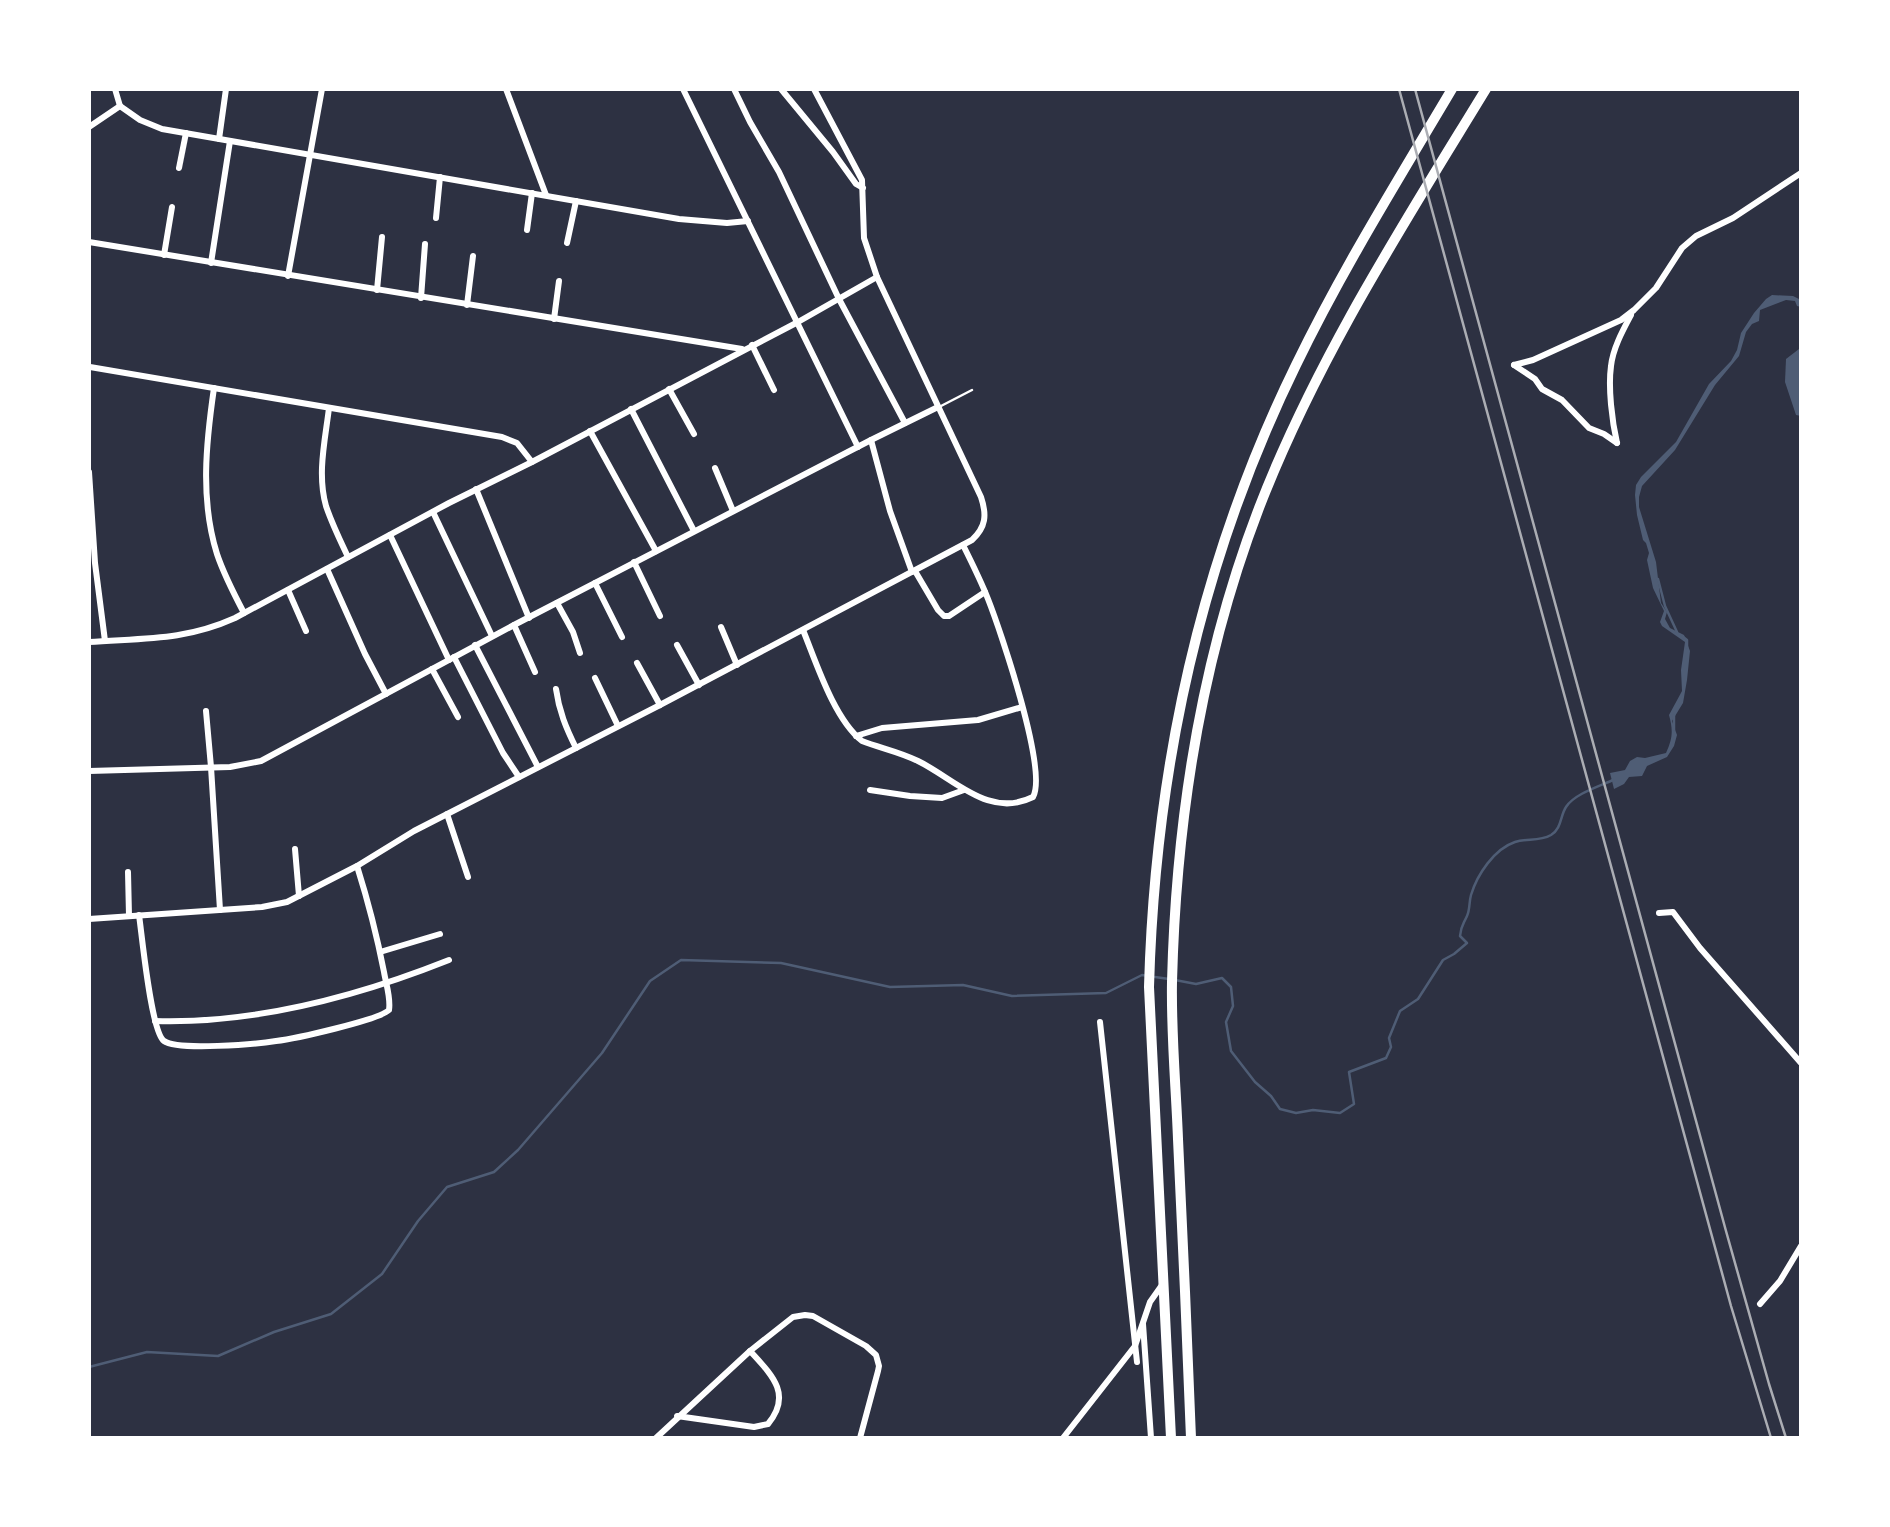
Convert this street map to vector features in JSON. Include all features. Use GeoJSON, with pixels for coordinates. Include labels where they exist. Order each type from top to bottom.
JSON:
{"type":"FeatureCollection","features":[{"type":"Feature","properties":{"kind":"highway"},"geometry":{"type":"LineString","coordinates":[[1171,1438],[1149,987],[1159,834],[1174,734],[1199,623],[1223,547],[1256,457],[1295,366],[1332,294],[1452,89]]}},
{"type":"Feature","properties":{"kind":"highway"},"geometry":{"type":"LineString","coordinates":[[1191,1438],[1172,988],[1181,841],[1204,696],[1246,545],[1269,484],[1308,397],[1362,297],[1486,89]]}},
{"type":"Feature","properties":{"kind":"street"},"geometry":{"type":"LineString","coordinates":[[115,89],[120,106],[140,120],[162,129],[688,220],[727,223],[748,221]]}},
{"type":"Feature","properties":{"kind":"street"},"geometry":{"type":"LineString","coordinates":[[219,139],[226,89]]}},
{"type":"Feature","properties":{"kind":"street"},"geometry":{"type":"LineString","coordinates":[[288,276],[322,89]]}},
{"type":"Feature","properties":{"kind":"street"},"geometry":{"type":"LineString","coordinates":[[506,89],[546,195]]}},
{"type":"Feature","properties":{"kind":"street"},"geometry":{"type":"LineString","coordinates":[[683,89],[858,447]]}},
{"type":"Feature","properties":{"kind":"street"},"geometry":{"type":"LineString","coordinates":[[734,89],[779,172],[839,299],[905,423]]}},
{"type":"Feature","properties":{"kind":"street"},"geometry":{"type":"LineString","coordinates":[[781,89],[856,184],[863,188]]}},
{"type":"Feature","properties":{"kind":"street"},"geometry":{"type":"LineString","coordinates":[[89,919],[278,905],[299,896],[414,831],[913,572],[972,540],[982,529],[986,514],[984,507],[877,277],[864,238],[862,180],[814,89]]}},
{"type":"Feature","properties":{"kind":"street"},"geometry":{"type":"LineString","coordinates":[[89,127],[120,106]]}},
{"type":"Feature","properties":{"kind":"street"},"geometry":{"type":"LineString","coordinates":[[179,168],[186,133]]}},
{"type":"Feature","properties":{"kind":"street"},"geometry":{"type":"LineString","coordinates":[[211,262],[230,141]]}},
{"type":"Feature","properties":{"kind":"street"},"geometry":{"type":"LineString","coordinates":[[1634,310],[1617,344],[1611,365],[1611,406],[1617,443],[1589,428],[1562,400],[1542,389],[1535,379],[1514,365],[1532,360],[1621,320],[1656,288],[1682,248],[1696,236],[1733,218],[1801,173]]}},
{"type":"Feature","properties":{"kind":"street"},"geometry":{"type":"LineString","coordinates":[[436,218],[440,177]]}},
{"type":"Feature","properties":{"kind":"street"},"geometry":{"type":"LineString","coordinates":[[527,230],[532,193]]}},
{"type":"Feature","properties":{"kind":"street"},"geometry":{"type":"LineString","coordinates":[[567,243],[576,201]]}},
{"type":"Feature","properties":{"kind":"street"},"geometry":{"type":"LineString","coordinates":[[164,254],[172,207]]}},
{"type":"Feature","properties":{"kind":"street"},"geometry":{"type":"LineString","coordinates":[[377,290],[382,237]]}},
{"type":"Feature","properties":{"kind":"street"},"geometry":{"type":"LineString","coordinates":[[89,242],[744,350]]}},
{"type":"Feature","properties":{"kind":"street"},"geometry":{"type":"LineString","coordinates":[[421,298],[425,244]]}},
{"type":"Feature","properties":{"kind":"street"},"geometry":{"type":"LineString","coordinates":[[467,305],[473,256]]}},
{"type":"Feature","properties":{"kind":"street"},"geometry":{"type":"LineString","coordinates":[[89,642],[187,635],[217,626],[798,322],[877,277]]}},
{"type":"Feature","properties":{"kind":"street"},"geometry":{"type":"LineString","coordinates":[[554,319],[559,281]]}},
{"type":"Feature","properties":{"kind":"street"},"geometry":{"type":"LineString","coordinates":[[752,345],[774,390]]}},
{"type":"Feature","properties":{"kind":"street"},"geometry":{"type":"LineString","coordinates":[[89,367],[511,440],[522,447],[531,462]]}},
{"type":"Feature","properties":{"kind":"street"},"geometry":{"type":"LineString","coordinates":[[214,388],[206,458],[209,515],[217,553],[244,613]]}},
{"type":"Feature","properties":{"kind":"street"},"geometry":{"type":"LineString","coordinates":[[669,389],[694,434]]}},
{"type":"Feature","properties":{"kind":"street"},"geometry":{"type":"LineString","coordinates":[[89,771],[230,767],[261,761],[492,636],[937,407]]}},
{"type":"Feature","properties":{"kind":"street"},"geometry":{"type":"LineString","coordinates":[[329,408],[322,455],[323,487],[329,514],[348,557]]}},
{"type":"Feature","properties":{"kind":"street"},"geometry":{"type":"LineString","coordinates":[[631,409],[694,531]]}},
{"type":"Feature","properties":{"kind":"street"},"geometry":{"type":"LineString","coordinates":[[590,431],[656,551]]}},
{"type":"Feature","properties":{"kind":"street"},"geometry":{"type":"LineString","coordinates":[[871,440],[890,511],[913,572],[938,610],[944,616],[949,616],[985,592]]}},
{"type":"Feature","properties":{"kind":"street"},"geometry":{"type":"LineString","coordinates":[[715,468],[733,511]]}},
{"type":"Feature","properties":{"kind":"street"},"geometry":{"type":"LineString","coordinates":[[89,472],[95,563],[105,641]]}},
{"type":"Feature","properties":{"kind":"street"},"geometry":{"type":"LineString","coordinates":[[476,489],[528,618]]}},
{"type":"Feature","properties":{"kind":"street"},"geometry":{"type":"LineString","coordinates":[[433,512],[492,636]]}},
{"type":"Feature","properties":{"kind":"street"},"geometry":{"type":"LineString","coordinates":[[390,535],[452,658],[503,753],[519,777]]}},
{"type":"Feature","properties":{"kind":"street"},"geometry":{"type":"LineString","coordinates":[[803,630],[830,695],[862,741],[918,761],[983,800],[1016,803],[1033,797],[1037,781],[1022,707],[1005,646],[985,592],[963,545]]}},
{"type":"Feature","properties":{"kind":"street"},"geometry":{"type":"LineString","coordinates":[[634,562],[660,616]]}},
{"type":"Feature","properties":{"kind":"street"},"geometry":{"type":"LineString","coordinates":[[327,569],[386,694]]}},
{"type":"Feature","properties":{"kind":"street"},"geometry":{"type":"LineString","coordinates":[[595,583],[622,638]]}},
{"type":"Feature","properties":{"kind":"street"},"geometry":{"type":"LineString","coordinates":[[288,590],[306,631]]}},
{"type":"Feature","properties":{"kind":"street"},"geometry":{"type":"LineString","coordinates":[[557,603],[573,632],[580,653]]}},
{"type":"Feature","properties":{"kind":"street"},"geometry":{"type":"LineString","coordinates":[[514,625],[535,672]]}},
{"type":"Feature","properties":{"kind":"street"},"geometry":{"type":"LineString","coordinates":[[721,627],[737,665]]}},
{"type":"Feature","properties":{"kind":"street"},"geometry":{"type":"LineString","coordinates":[[475,645],[538,767]]}},
{"type":"Feature","properties":{"kind":"street"},"geometry":{"type":"LineString","coordinates":[[677,645],[699,685]]}},
{"type":"Feature","properties":{"kind":"street"},"geometry":{"type":"LineString","coordinates":[[637,663],[660,705]]}},
{"type":"Feature","properties":{"kind":"street"},"geometry":{"type":"LineString","coordinates":[[432,669],[458,718]]}},
{"type":"Feature","properties":{"kind":"street"},"geometry":{"type":"LineString","coordinates":[[595,678],[618,726]]}},
{"type":"Feature","properties":{"kind":"street"},"geometry":{"type":"LineString","coordinates":[[556,689],[559,709],[576,748]]}},
{"type":"Feature","properties":{"kind":"street"},"geometry":{"type":"LineString","coordinates":[[856,736],[882,728],[978,720],[1022,707]]}},
{"type":"Feature","properties":{"kind":"street"},"geometry":{"type":"LineString","coordinates":[[206,711],[220,910]]}},
{"type":"Feature","properties":{"kind":"street"},"geometry":{"type":"LineString","coordinates":[[870,790],[942,798],[964,790]]}},
{"type":"Feature","properties":{"kind":"street"},"geometry":{"type":"LineString","coordinates":[[447,814],[468,877]]}},
{"type":"Feature","properties":{"kind":"street"},"geometry":{"type":"LineString","coordinates":[[295,849],[299,896]]}},
{"type":"Feature","properties":{"kind":"street"},"geometry":{"type":"LineString","coordinates":[[139,915],[155,1021],[162,1039],[173,1044],[212,1045],[278,1041],[385,1014],[390,1007],[368,902],[356,866]]}},
{"type":"Feature","properties":{"kind":"street"},"geometry":{"type":"LineString","coordinates":[[128,872],[129,916]]}},
{"type":"Feature","properties":{"kind":"street"},"geometry":{"type":"LineString","coordinates":[[1659,913],[1673,912],[1700,948],[1801,1063]]}},
{"type":"Feature","properties":{"kind":"street"},"geometry":{"type":"LineString","coordinates":[[380,952],[440,934]]}},
{"type":"Feature","properties":{"kind":"street"},"geometry":{"type":"LineString","coordinates":[[155,1021],[226,1019],[304,1006],[386,983],[449,960]]}},
{"type":"Feature","properties":{"kind":"street"},"geometry":{"type":"LineString","coordinates":[[1100,1022],[1137,1362]]}},
{"type":"Feature","properties":{"kind":"street"},"geometry":{"type":"LineString","coordinates":[[1760,1304],[1780,1281],[1801,1246]]}},
{"type":"Feature","properties":{"kind":"street"},"geometry":{"type":"LineString","coordinates":[[1063,1438],[1135,1346],[1150,1302],[1163,1284]]}},
{"type":"Feature","properties":{"kind":"street"},"geometry":{"type":"LineString","coordinates":[[656,1438],[750,1351],[788,1320],[805,1315],[820,1319],[876,1355],[879,1366],[860,1438]]}},
{"type":"Feature","properties":{"kind":"street"},"geometry":{"type":"LineString","coordinates":[[1143,1322],[1151,1438]]}},
{"type":"Feature","properties":{"kind":"street"},"geometry":{"type":"LineString","coordinates":[[677,1416],[754,1427],[768,1424],[779,1397],[777,1384],[750,1351]]}},
{"type":"Feature","properties":{"kind":"lane"},"geometry":{"type":"LineString","coordinates":[[937,407],[972,390]]}},
{"type":"Feature","properties":{"kind":"water"},"geometry":{"type":"Polygon","coordinates":[[[1772,295],[1793,296],[1801,300],[1801,307],[1797,306],[1795,301],[1786,300],[1760,310],[1759,321],[1752,324],[1746,332],[1739,356],[1715,385],[1675,450],[1642,486],[1639,507],[1656,562],[1661,603],[1667,612],[1665,619],[1670,628],[1684,635],[1690,651],[1683,703],[1672,721],[1677,735],[1674,746],[1667,757],[1647,766],[1642,776],[1629,777],[1624,784],[1614,789],[1610,773],[1625,770],[1630,761],[1637,757],[1666,753],[1672,734],[1669,715],[1682,691],[1681,670],[1685,642],[1660,622],[1664,611],[1653,588],[1647,560],[1649,553],[1637,515],[1636,485],[1676,442],[1709,384],[1731,361],[1741,333],[1754,313],[1772,295]]]}},
{"type":"Feature","properties":{"kind":"water"},"geometry":{"type":"Polygon","coordinates":[[[1799,349],[1801,416],[1796,415],[1785,382],[1786,359],[1799,349]]]}},
{"type":"Feature","properties":{"kind":"waterway"},"geometry":{"type":"LineString","coordinates":[[1658,579],[1665,606],[1677,632]]}},
{"type":"Feature","properties":{"kind":"waterway"},"geometry":{"type":"LineString","coordinates":[[1682,636],[1687,640],[1687,648]]}},
{"type":"Feature","properties":{"kind":"waterway"},"geometry":{"type":"LineString","coordinates":[[1674,715],[1674,730]]}},
{"type":"Feature","properties":{"kind":"waterway"},"geometry":{"type":"LineString","coordinates":[[1175,980],[1196,984],[1222,978],[1231,987],[1233,1006],[1226,1022],[1231,1051],[1280,1109],[1296,1113],[1313,1110],[1340,1113],[1354,1104],[1349,1072],[1386,1058],[1391,1047],[1389,1038],[1400,1011],[1418,999],[1443,960],[1467,943],[1460,936],[1461,930],[1474,887],[1487,864],[1507,845],[1551,835],[1557,829],[1570,802],[1613,780]]}},
{"type":"Feature","properties":{"kind":"waterway"},"geometry":{"type":"LineString","coordinates":[[89,1367],[147,1352],[218,1356],[274,1332],[331,1314],[382,1274],[418,1221],[447,1187],[494,1172],[518,1150],[602,1053],[650,981],[681,960],[781,963],[890,987],[963,985],[1012,996],[1106,993],[1142,975],[1148,976]]}},
{"type":"Feature","properties":{"kind":"waterway"},"geometry":{"type":"LineString","coordinates":[[1155,977],[1169,979]]}},
{"type":"Feature","properties":{"kind":"railway"},"geometry":{"type":"LineString","coordinates":[[1399,89],[1731,1306],[1771,1438]]}},
{"type":"Feature","properties":{"kind":"railway"},"geometry":{"type":"LineString","coordinates":[[1415,89],[1726,1231],[1786,1438]]}}]}
